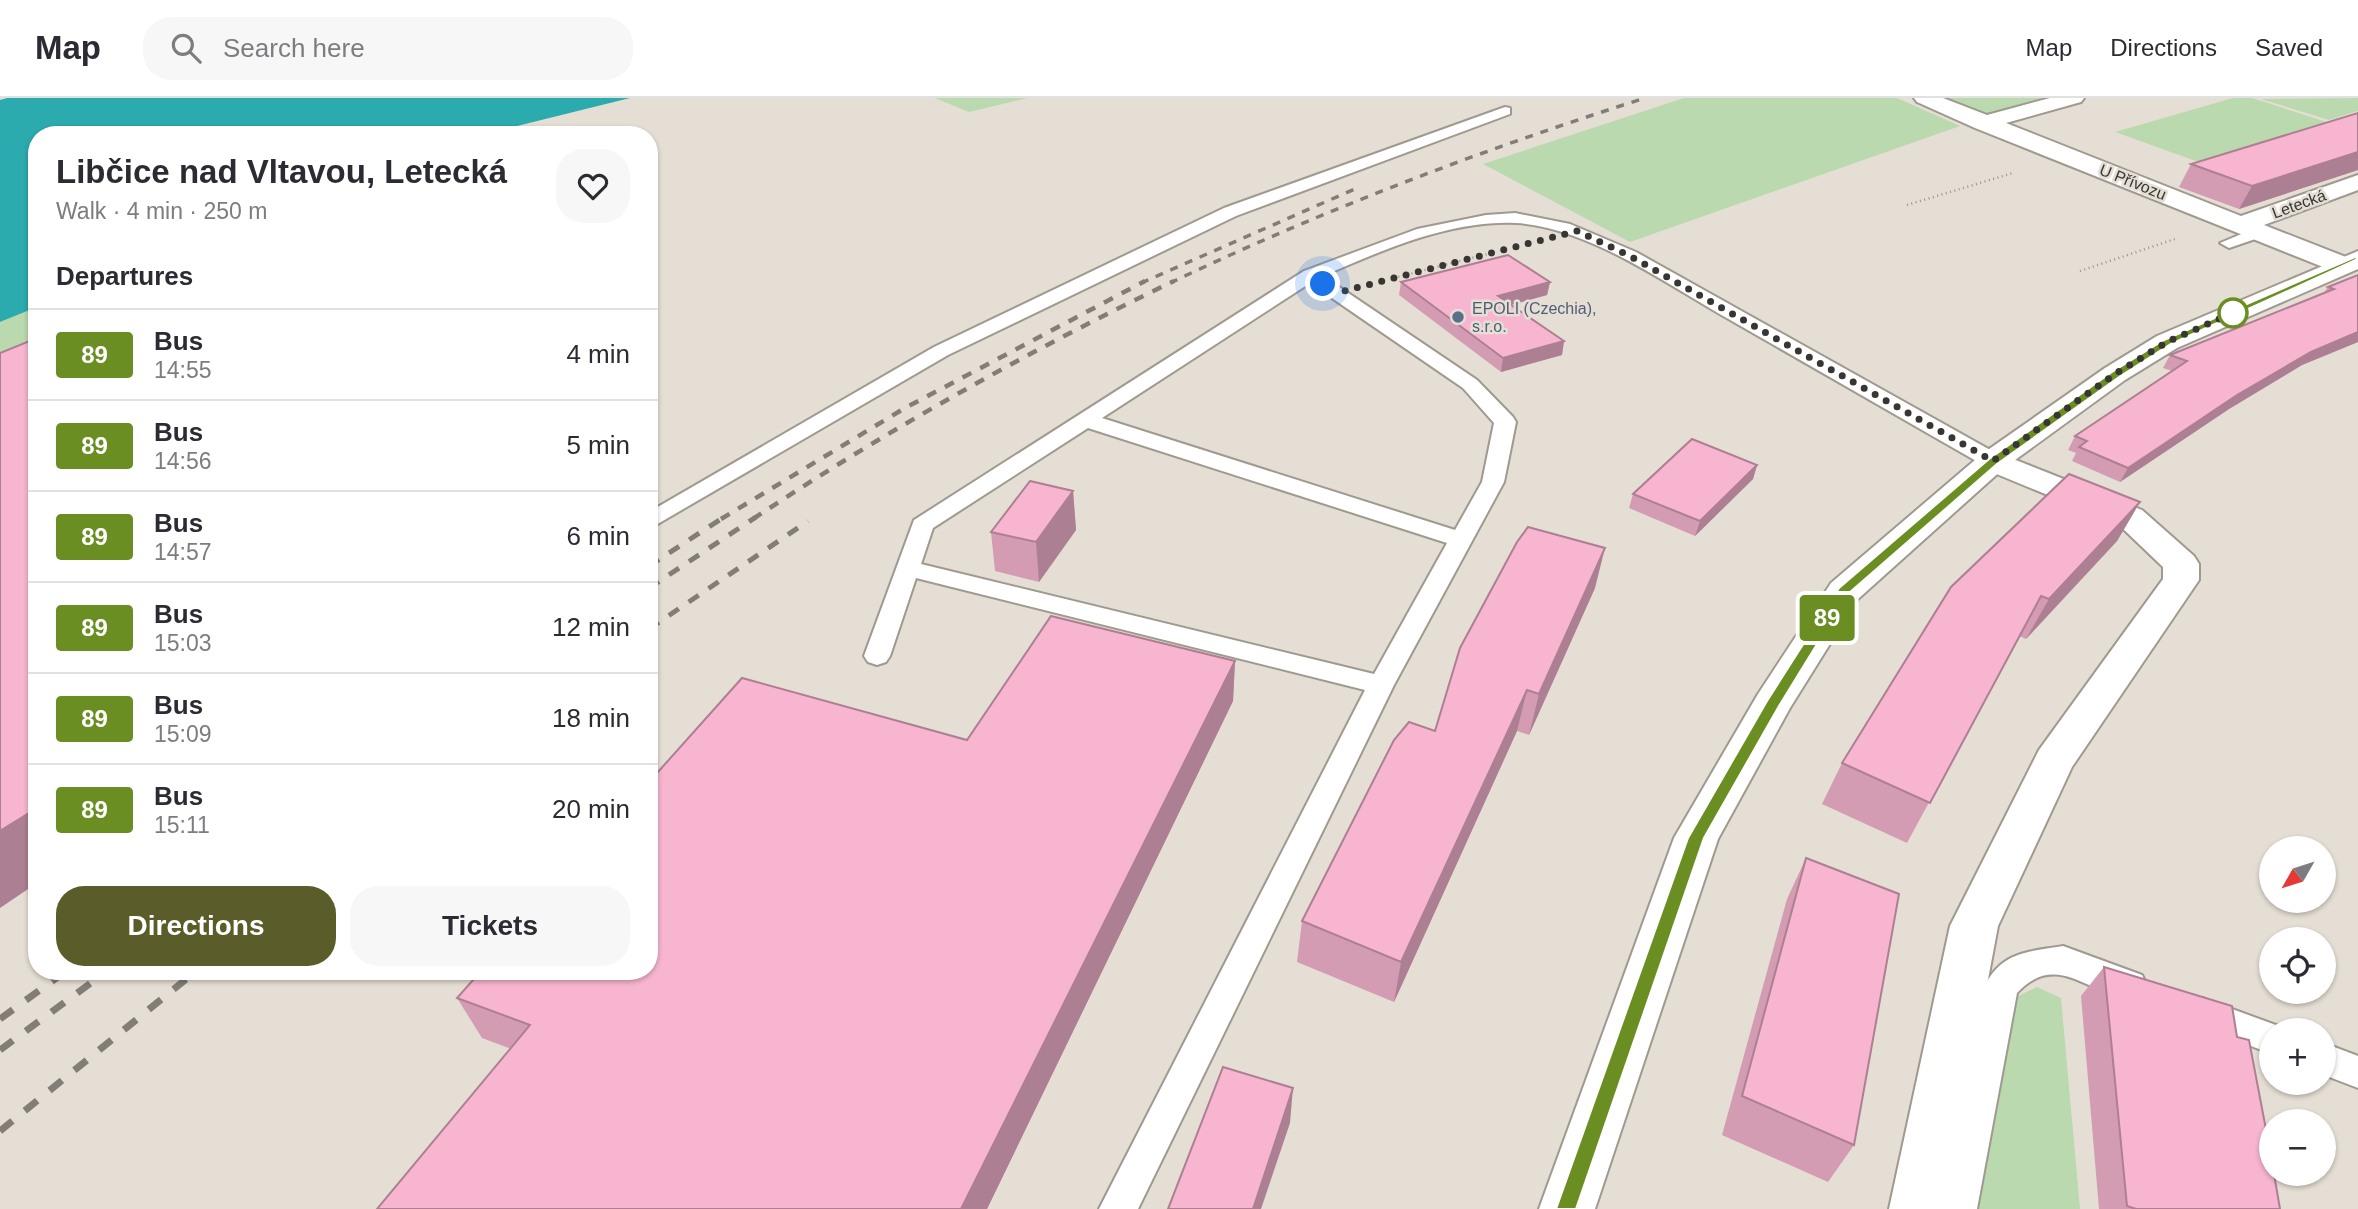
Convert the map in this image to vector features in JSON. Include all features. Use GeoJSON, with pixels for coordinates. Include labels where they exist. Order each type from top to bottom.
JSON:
{"type":"FeatureCollection","features":[{"type":"Feature","properties":{"kind":"street","name":"U Přívozu"},"geometry":{"type":"LineString","coordinates":[[1924,98],[2239,230],[2350,262]]}},
{"type":"Feature","properties":{"kind":"street"},"geometry":{"type":"LineString","coordinates":[[1983,123],[2074,98]]}},
{"type":"Feature","properties":{"kind":"street","name":"Letecká"},"geometry":{"type":"LineString","coordinates":[[2239,230],[2358,182]]}},
{"type":"Feature","properties":{"kind":"street"},"geometry":{"type":"LineString","coordinates":[[1566,1209],[1696,838],[1772,704],[1844,591],[1993,461],[2115,374],[2167,342],[2350,262]]}},
{"type":"Feature","properties":{"kind":"street"},"geometry":{"type":"LineString","coordinates":[[1917,1209],[1974,926],[2054,761],[2181,580],[2181,564],[2130,517],[1993,461]]}},
{"type":"Feature","properties":{"kind":"lane"},"geometry":{"type":"LineString","coordinates":[[658,517],[941,351],[1195,228],[1230,212],[1505,111]]}},
{"type":"Feature","properties":{"kind":"lane"},"geometry":{"type":"LineString","coordinates":[[877,656],[922,525],[1310,275],[1381,244],[1496,218],[1538,220],[1577,231],[1630,256],[1993,461]]}},
{"type":"Feature","properties":{"kind":"lane"},"geometry":{"type":"LineString","coordinates":[[1118,1209],[1381,685],[1493,482],[1505,422],[1470,384],[1310,275]]}},
{"type":"Feature","properties":{"kind":"lane"},"geometry":{"type":"LineString","coordinates":[[1085,420],[1461,540]]}},
{"type":"Feature","properties":{"kind":"lane"},"geometry":{"type":"LineString","coordinates":[[907,568],[1381,685]]}},
{"type":"Feature","properties":{"kind":"lane"},"geometry":{"type":"LineString","coordinates":[[1958,1209],[2001,987],[2020,967],[2063,960],[2259,1034]]}},
{"type":"Feature","properties":{"kind":"lane"},"geometry":{"type":"LineString","coordinates":[[2336,1064],[2358,1072]]}},
{"type":"Feature","properties":{"kind":"path"},"geometry":{"type":"LineString","coordinates":[[1907,205],[2068,157]]}},
{"type":"Feature","properties":{"kind":"path"},"geometry":{"type":"LineString","coordinates":[[2080,271],[2239,230]]}},
{"type":"Feature","properties":{"kind":"path"},"geometry":{"type":"LineString","coordinates":[[1336,293],[1500,250]]}},
{"type":"Feature","properties":{"kind":"path"},"geometry":{"type":"LineString","coordinates":[[1423,270],[1433,277]]}},
{"type":"Feature","properties":{"kind":"green space"},"geometry":{"type":"Polygon","coordinates":[[[935,98],[1027,98],[969,112],[935,98]]]}},
{"type":"Feature","properties":{"kind":"green space"},"geometry":{"type":"Polygon","coordinates":[[[1684,98],[1897,98],[1960,126],[1630,242],[1483,164],[1684,98]]]}},
{"type":"Feature","properties":{"kind":"green space"},"geometry":{"type":"Polygon","coordinates":[[[1936,98],[2042,98],[1981,116],[1936,98]]]}},
{"type":"Feature","properties":{"kind":"green space"},"geometry":{"type":"Polygon","coordinates":[[[2233,98],[2252,98],[2336,125],[2207,165],[2115,132],[2233,98]]]}},
{"type":"Feature","properties":{"kind":"green space"},"geometry":{"type":"Polygon","coordinates":[[[2358,98],[2358,111],[2329,120],[2261,99],[2358,98]]]}},
{"type":"Feature","properties":{"kind":"green space"},"geometry":{"type":"Polygon","coordinates":[[[28,311],[28,351],[0,362],[0,322],[28,311]]]}},
{"type":"Feature","properties":{"kind":"green space"},"geometry":{"type":"Polygon","coordinates":[[[2037,987],[2061,998],[2080,1209],[1975,1209],[2014,998],[2037,987]]]}},
{"type":"Feature","properties":{"kind":"water"},"geometry":{"type":"Polygon","coordinates":[[[630,98],[517,126],[28,126],[28,311],[0,322],[0,100],[630,98]]]}},
{"type":"Feature","properties":{"kind":"building"},"geometry":{"type":"Polygon","coordinates":[[[2358,113],[2358,152],[2252,186],[2191,164],[2358,113]]]}},
{"type":"Feature","properties":{"kind":"building","name":"EPOLI (Czechia), s.r.o."},"geometry":{"type":"Polygon","coordinates":[[[1508,255],[1550,282],[1498,296],[1564,341],[1503,358],[1401,282],[1508,255]]]}},
{"type":"Feature","properties":{"kind":"building"},"geometry":{"type":"Polygon","coordinates":[[[2358,275],[2358,332],[2311,352],[2237,395],[2128,468],[2079,447],[2087,441],[2075,436],[2187,361],[2170,355],[2334,289],[2328,287],[2358,275]]]}},
{"type":"Feature","properties":{"kind":"building"},"geometry":{"type":"Polygon","coordinates":[[[28,342],[28,814],[0,831],[0,353],[28,342]]]}},
{"type":"Feature","properties":{"kind":"building"},"geometry":{"type":"Polygon","coordinates":[[[1692,439],[1757,465],[1700,521],[1633,494],[1692,439]]]}},
{"type":"Feature","properties":{"kind":"building"},"geometry":{"type":"Polygon","coordinates":[[[2069,474],[2140,502],[2049,599],[2041,596],[1930,803],[1842,763],[1951,587],[2069,474]]]}},
{"type":"Feature","properties":{"kind":"building"},"geometry":{"type":"Polygon","coordinates":[[[1030,481],[1073,491],[1036,542],[991,532],[1030,481]]]}},
{"type":"Feature","properties":{"kind":"building"},"geometry":{"type":"Polygon","coordinates":[[[1528,527],[1605,548],[1539,694],[1527,690],[1401,962],[1302,921],[1394,740],[1409,722],[1435,731],[1460,648],[1517,542],[1528,527]]]}},
{"type":"Feature","properties":{"kind":"building"},"geometry":{"type":"Polygon","coordinates":[[[1051,616],[1235,661],[961,1209],[377,1209],[530,1025],[457,998],[473,980],[658,980],[658,772],[742,678],[967,740],[1051,616]]]}},
{"type":"Feature","properties":{"kind":"building"},"geometry":{"type":"Polygon","coordinates":[[[1806,858],[1899,894],[1854,1145],[1742,1096],[1806,858]]]}},
{"type":"Feature","properties":{"kind":"building"},"geometry":{"type":"Polygon","coordinates":[[[2104,967],[2232,1006],[2237,1037],[2249,1040],[2262,1109],[2259,1109],[2259,1186],[2276,1186],[2280,1209],[2136,1209],[2127,1206],[2104,967]]]}},
{"type":"Feature","properties":{"kind":"building"},"geometry":{"type":"Polygon","coordinates":[[[1223,1067],[1293,1088],[1253,1209],[1168,1209],[1223,1067]]]}},
{"type":"Feature","properties":{"kind":"railway"},"geometry":{"type":"LineString","coordinates":[[1170,283],[1287,230],[1404,182],[1645,98]]}},
{"type":"Feature","properties":{"kind":"railway"},"geometry":{"type":"LineString","coordinates":[[1142,282],[1357,188]]}},
{"type":"Feature","properties":{"kind":"railway"},"geometry":{"type":"LineString","coordinates":[[1170,283],[1174,281]]}},
{"type":"Feature","properties":{"kind":"railway"},"geometry":{"type":"LineString","coordinates":[[721,519],[905,408],[1142,282]]}},
{"type":"Feature","properties":{"kind":"railway"},"geometry":{"type":"LineString","coordinates":[[753,519],[855,454],[959,393],[1170,283]]}},
{"type":"Feature","properties":{"kind":"railway"},"geometry":{"type":"LineString","coordinates":[[658,560],[724,517]]}},
{"type":"Feature","properties":{"kind":"railway"},"geometry":{"type":"LineString","coordinates":[[658,582],[756,517]]}},
{"type":"Feature","properties":{"kind":"railway"},"geometry":{"type":"LineString","coordinates":[[658,623],[808,521]]}},
{"type":"Feature","properties":{"kind":"railway"},"geometry":{"type":"LineString","coordinates":[[0,1019],[54,980]]}},
{"type":"Feature","properties":{"kind":"railway"},"geometry":{"type":"LineString","coordinates":[[0,1050],[95,980]]}},
{"type":"Feature","properties":{"kind":"railway"},"geometry":{"type":"LineString","coordinates":[[0,1131],[185,980]]}},
{"type":"Feature","properties":{"kind":"bus line","name":"89"},"geometry":{"type":"LineString","coordinates":[[1566,1209],[1696,838],[1772,704],[1844,591],[1993,461],[2115,374],[2167,342],[2358,259]]}},
{"type":"Feature","properties":{"kind":"place","name":"EPOLI (Czechia), s.r.o."},"geometry":{"type":"Point","coordinates":[1458,317]}},
{"type":"Feature","properties":{"kind":"route"},"geometry":{"type":"LineString","coordinates":[[1323,284],[1336,293],[1577,231],[1630,256],[1993,461],[2115,374],[2167,342],[2244,308],[2233,313]]}}]}
